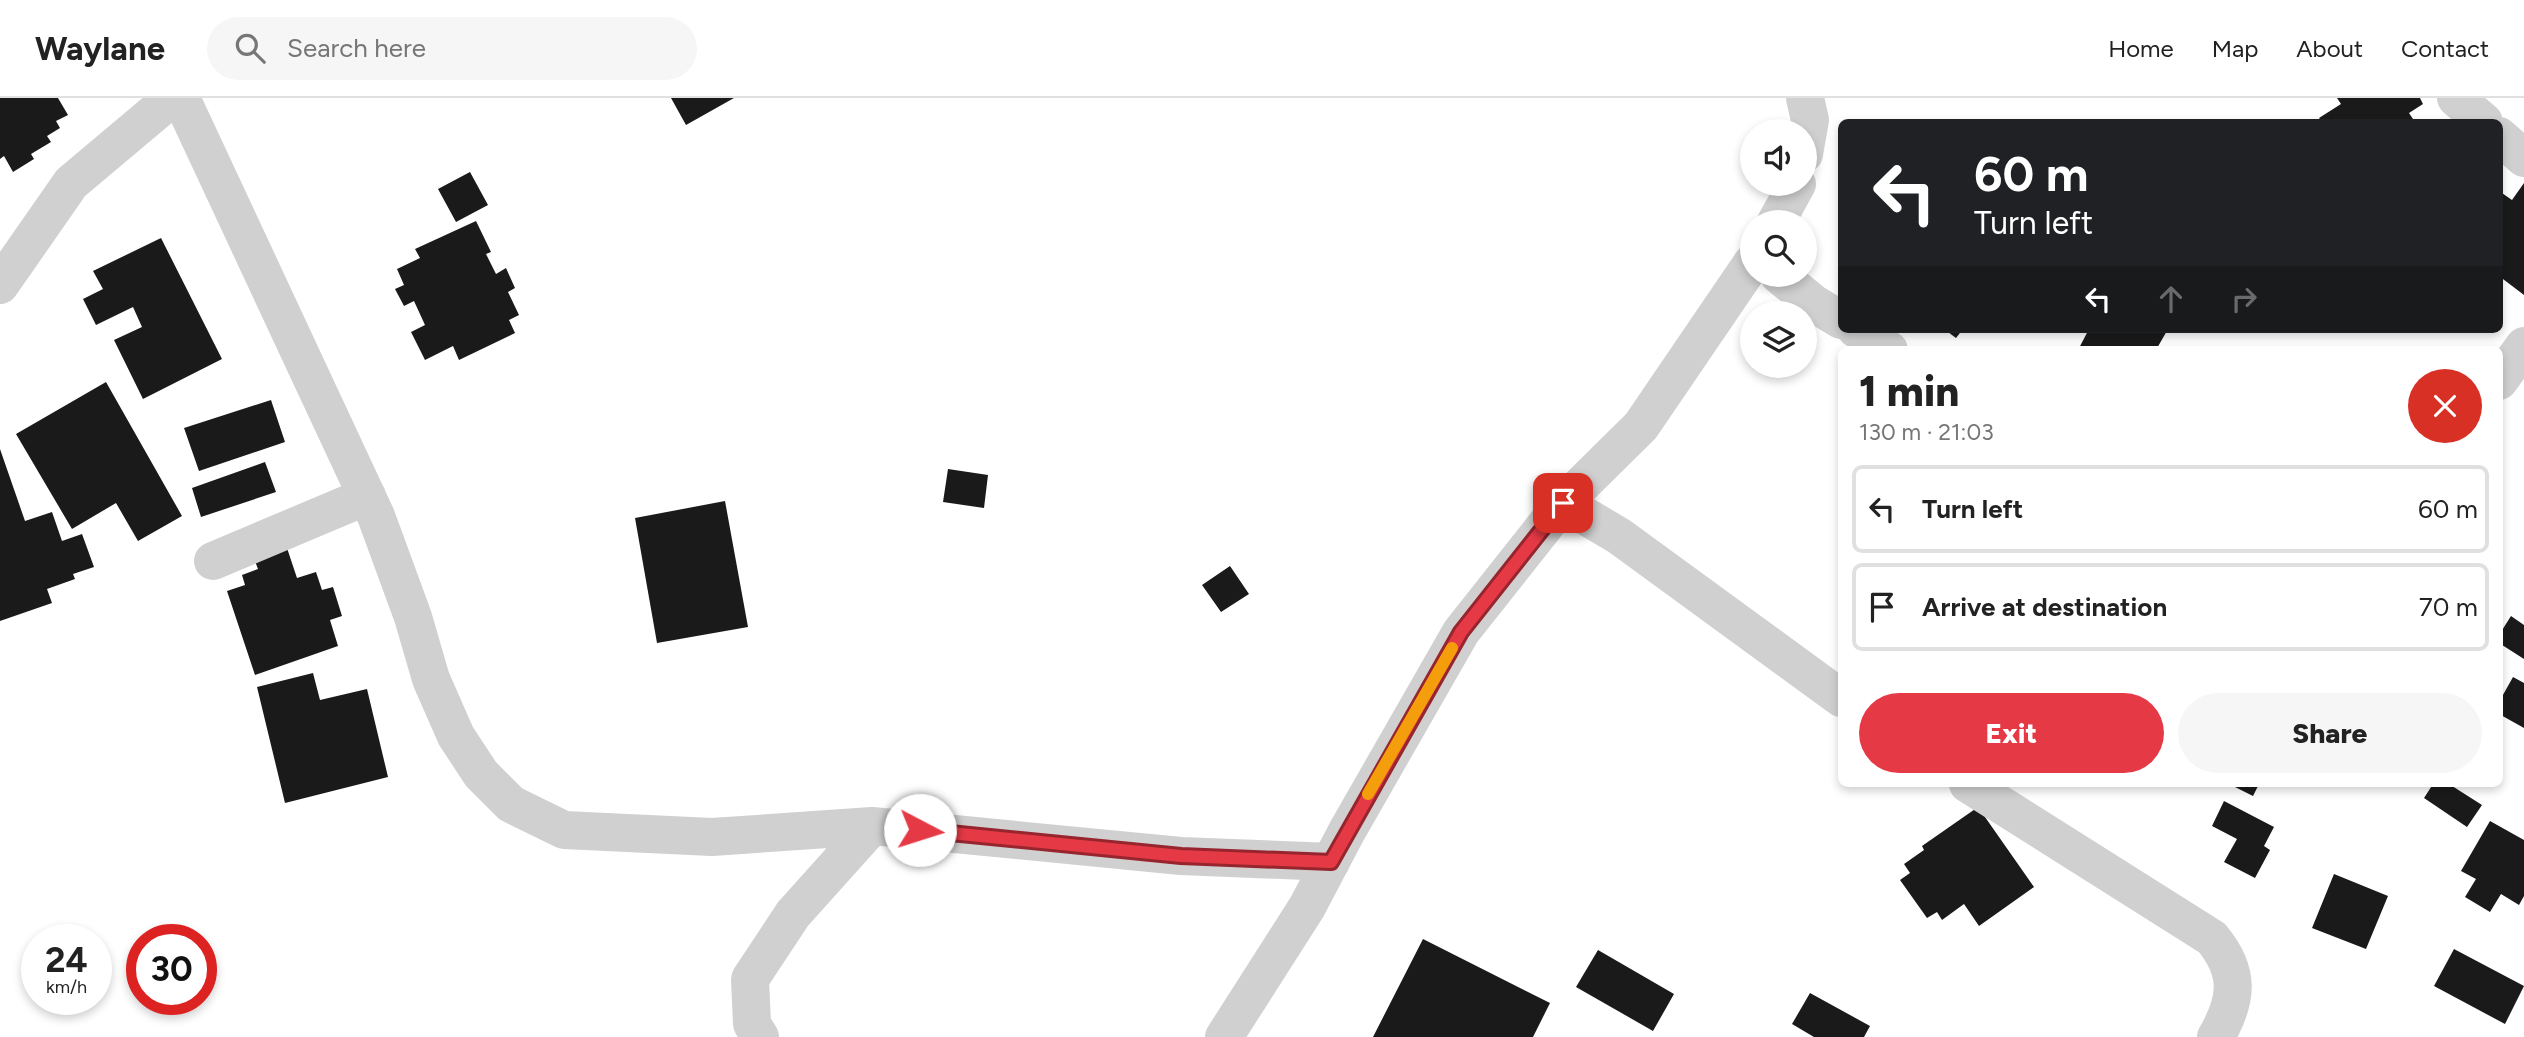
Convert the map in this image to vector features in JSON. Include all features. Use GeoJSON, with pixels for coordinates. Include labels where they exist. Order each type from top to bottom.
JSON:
{"type":"FeatureCollection","features":[{"type":"Feature","properties":{"kind":"street"},"geometry":{"type":"LineString","coordinates":[[1,279],[71,183],[172,98]]}},
{"type":"Feature","properties":{"kind":"street"},"geometry":{"type":"LineString","coordinates":[[181,98],[367,496],[413,617],[431,679],[456,736],[481,774],[511,804],[564,830],[712,837],[872,826],[1181,856],[1331,862]]}},
{"type":"Feature","properties":{"kind":"street"},"geometry":{"type":"LineString","coordinates":[[1805,98],[1810,119]]}},
{"type":"Feature","properties":{"kind":"street"},"geometry":{"type":"LineString","coordinates":[[2456,98],[2480,119]]}},
{"type":"Feature","properties":{"kind":"street"},"geometry":{"type":"LineString","coordinates":[[2503,140],[2524,158]]}},
{"type":"Feature","properties":{"kind":"street"},"geometry":{"type":"LineString","coordinates":[[1224,1037],[1307,907],[1461,632],[1563,503],[1641,426],[1740,281]]}},
{"type":"Feature","properties":{"kind":"street"},"geometry":{"type":"LineString","coordinates":[[1794,287],[1838,318]]}},
{"type":"Feature","properties":{"kind":"street"},"geometry":{"type":"LineString","coordinates":[[1862,333],[1883,346]]}},
{"type":"Feature","properties":{"kind":"street"},"geometry":{"type":"LineString","coordinates":[[2503,376],[2524,346]]}},
{"type":"Feature","properties":{"kind":"street"},"geometry":{"type":"LineString","coordinates":[[213,561],[367,496]]}},
{"type":"Feature","properties":{"kind":"street"},"geometry":{"type":"LineString","coordinates":[[1563,503],[1619,536],[1838,696]]}},
{"type":"Feature","properties":{"kind":"street"},"geometry":{"type":"LineString","coordinates":[[1973,787],[2212,938],[2224,953],[2232,971],[2234,987],[2216,1037]]}},
{"type":"Feature","properties":{"kind":"street"},"geometry":{"type":"LineString","coordinates":[[760,1037],[752,1024],[750,979],[793,914],[872,826]]}},
{"type":"Feature","properties":{"kind":"building"},"geometry":{"type":"Polygon","coordinates":[[[0,98],[58,98],[68,115],[56,121],[60,128],[47,136],[51,142],[31,154],[34,159],[13,172],[4,156],[0,159],[0,98]]]}},
{"type":"Feature","properties":{"kind":"building"},"geometry":{"type":"Polygon","coordinates":[[[671,98],[734,98],[686,125],[671,98]]]}},
{"type":"Feature","properties":{"kind":"building"},"geometry":{"type":"Polygon","coordinates":[[[2337,98],[2420,98],[2423,104],[2409,113],[2413,119],[2319,118],[2341,104],[2337,98]]]}},
{"type":"Feature","properties":{"kind":"building"},"geometry":{"type":"Polygon","coordinates":[[[470,172],[488,205],[456,222],[438,189],[470,172]]]}},
{"type":"Feature","properties":{"kind":"building"},"geometry":{"type":"Polygon","coordinates":[[[2524,183],[2524,295],[2503,279],[2503,194],[2512,200],[2524,183]]]}},
{"type":"Feature","properties":{"kind":"building"},"geometry":{"type":"Polygon","coordinates":[[[476,221],[491,252],[486,254],[496,274],[506,268],[515,288],[508,292],[519,315],[509,320],[515,333],[459,360],[453,346],[425,360],[411,332],[425,325],[414,301],[404,306],[395,289],[404,285],[397,269],[420,258],[415,249],[476,221]]]}},
{"type":"Feature","properties":{"kind":"building"},"geometry":{"type":"Polygon","coordinates":[[[161,238],[222,359],[143,399],[114,340],[142,327],[133,307],[96,325],[83,299],[103,289],[93,271],[161,238]]]}},
{"type":"Feature","properties":{"kind":"building"},"geometry":{"type":"Polygon","coordinates":[[[2087,333],[2166,333],[2158,346],[2080,346],[2087,333]]]}},
{"type":"Feature","properties":{"kind":"building"},"geometry":{"type":"Polygon","coordinates":[[[106,382],[182,516],[138,541],[116,503],[72,529],[16,434],[106,382]]]}},
{"type":"Feature","properties":{"kind":"building"},"geometry":{"type":"Polygon","coordinates":[[[271,400],[285,442],[199,471],[184,428],[271,400]]]}},
{"type":"Feature","properties":{"kind":"building"},"geometry":{"type":"Polygon","coordinates":[[[0,449],[25,521],[52,512],[62,541],[82,534],[94,567],[73,574],[75,579],[47,589],[52,603],[0,621],[0,449]]]}},
{"type":"Feature","properties":{"kind":"building"},"geometry":{"type":"Polygon","coordinates":[[[265,462],[276,492],[201,517],[192,488],[265,462]]]}},
{"type":"Feature","properties":{"kind":"building"},"geometry":{"type":"Polygon","coordinates":[[[948,469],[988,475],[984,508],[943,502],[948,469]]]}},
{"type":"Feature","properties":{"kind":"building"},"geometry":{"type":"Polygon","coordinates":[[[725,501],[748,627],[657,643],[635,518],[725,501]]]}},
{"type":"Feature","properties":{"kind":"building"},"geometry":{"type":"Polygon","coordinates":[[[286,545],[297,578],[316,572],[322,590],[333,587],[342,616],[330,620],[338,646],[255,675],[227,591],[245,585],[242,575],[258,569],[253,556],[286,545]]]}},
{"type":"Feature","properties":{"kind":"building"},"geometry":{"type":"Polygon","coordinates":[[[1230,566],[1249,594],[1221,612],[1202,585],[1230,566]]]}},
{"type":"Feature","properties":{"kind":"building"},"geometry":{"type":"Polygon","coordinates":[[[2511,616],[2524,625],[2524,659],[2503,646],[2503,629],[2511,616]]]}},
{"type":"Feature","properties":{"kind":"building"},"geometry":{"type":"Polygon","coordinates":[[[313,673],[320,700],[367,689],[388,777],[285,803],[257,687],[313,673]]]}},
{"type":"Feature","properties":{"kind":"building"},"geometry":{"type":"Polygon","coordinates":[[[2513,677],[2524,683],[2524,728],[2503,716],[2503,695],[2513,677]]]}},
{"type":"Feature","properties":{"kind":"building"},"geometry":{"type":"Polygon","coordinates":[[[2235,787],[2258,787],[2253,796],[2235,787]]]}},
{"type":"Feature","properties":{"kind":"building"},"geometry":{"type":"Polygon","coordinates":[[[2431,787],[2454,787],[2482,805],[2467,827],[2424,798],[2431,787]]]}},
{"type":"Feature","properties":{"kind":"building"},"geometry":{"type":"Polygon","coordinates":[[[2224,801],[2274,827],[2264,846],[2270,850],[2255,878],[2224,862],[2237,839],[2212,826],[2224,801]]]}},
{"type":"Feature","properties":{"kind":"building"},"geometry":{"type":"Polygon","coordinates":[[[1978,807],[2034,887],[1979,926],[1964,904],[1942,920],[1937,912],[1927,918],[1900,880],[1910,873],[1904,864],[1924,850],[1922,846],[1978,807]]]}},
{"type":"Feature","properties":{"kind":"building"},"geometry":{"type":"Polygon","coordinates":[[[2490,821],[2524,840],[2524,896],[2519,905],[2501,894],[2490,912],[2465,897],[2476,879],[2461,871],[2490,821]]]}},
{"type":"Feature","properties":{"kind":"building"},"geometry":{"type":"Polygon","coordinates":[[[2334,874],[2388,896],[2366,949],[2312,928],[2334,874]]]}},
{"type":"Feature","properties":{"kind":"building"},"geometry":{"type":"Polygon","coordinates":[[[1423,939],[1550,1003],[1533,1037],[1373,1037],[1423,939]]]}},
{"type":"Feature","properties":{"kind":"building"},"geometry":{"type":"Polygon","coordinates":[[[2454,949],[2524,986],[2505,1024],[2434,986],[2454,949]]]}},
{"type":"Feature","properties":{"kind":"building"},"geometry":{"type":"Polygon","coordinates":[[[1598,950],[1674,994],[1653,1031],[1576,987],[1598,950]]]}},
{"type":"Feature","properties":{"kind":"building"},"geometry":{"type":"Polygon","coordinates":[[[1810,993],[1870,1026],[1864,1037],[1814,1037],[1792,1024],[1810,993]]]}},
{"type":"Feature","properties":{"kind":"slow traffic"},"geometry":{"type":"LineString","coordinates":[[1368,794],[1452,648]]}},
{"type":"Feature","properties":{"kind":"route"},"geometry":{"type":"LineString","coordinates":[[920,830],[1181,856],[1331,862],[1461,632],[1563,503]]}}]}
